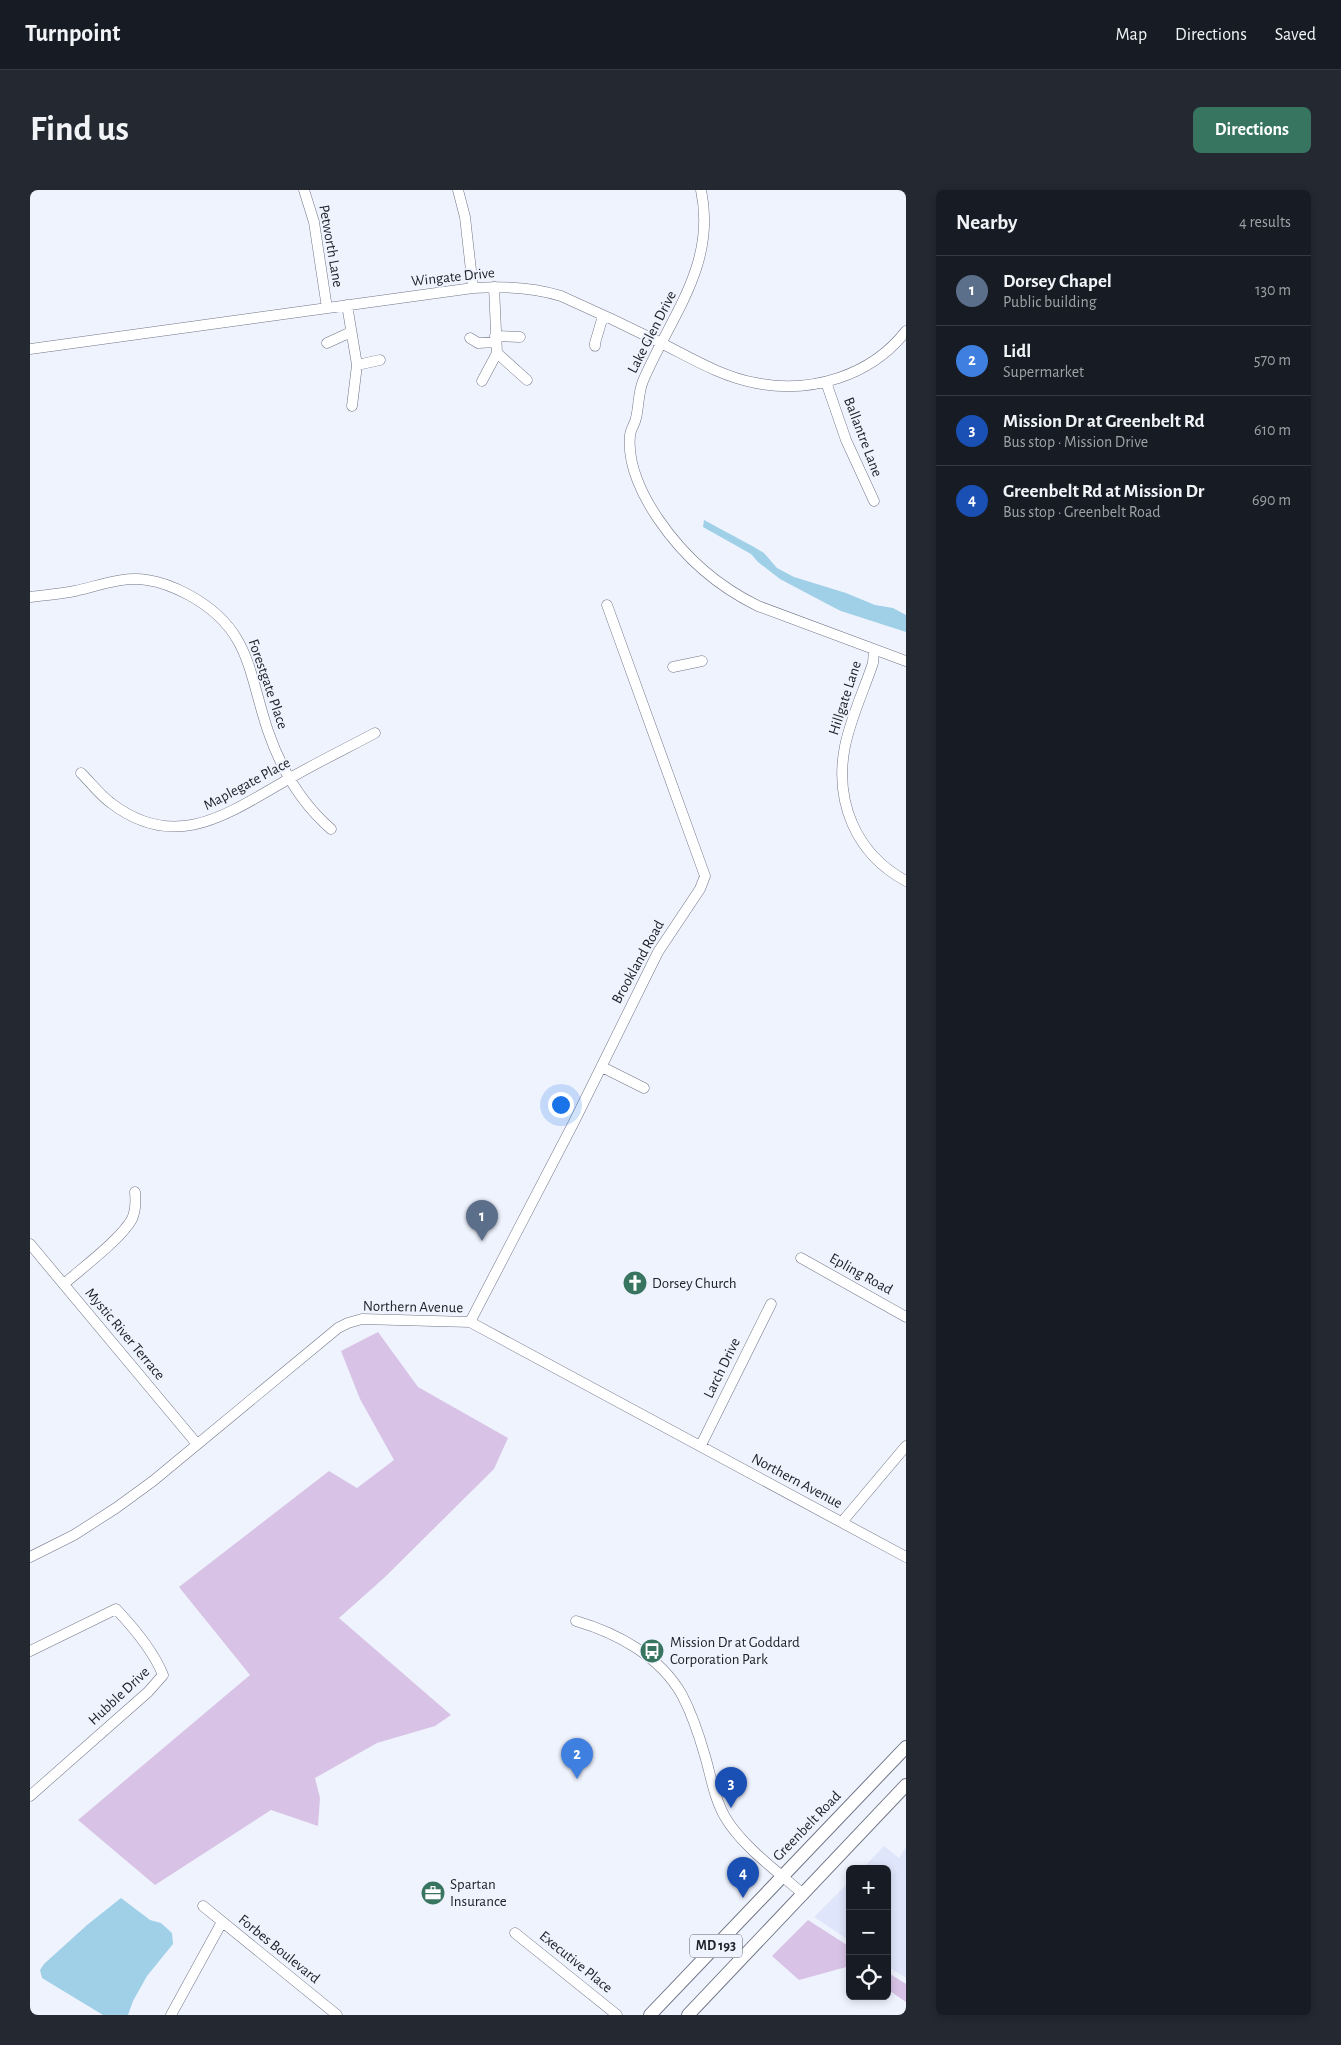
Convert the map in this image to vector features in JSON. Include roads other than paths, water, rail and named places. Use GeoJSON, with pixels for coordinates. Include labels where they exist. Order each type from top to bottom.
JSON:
{"type":"FeatureCollection","features":[{"type":"Feature","properties":{"kind":"main road","name":"Greenbelt Road"},"geometry":{"type":"LineString","coordinates":[[650,2015],[906,1746]]}},
{"type":"Feature","properties":{"kind":"main road","name":"MD 193"},"geometry":{"type":"LineString","coordinates":[[688,2015],[906,1785]]}},
{"type":"Feature","properties":{"kind":"street","name":"Petworth Lane"},"geometry":{"type":"LineString","coordinates":[[304,190],[314,222],[327,308]]}},
{"type":"Feature","properties":{"kind":"street"},"geometry":{"type":"LineString","coordinates":[[458,190],[465,217],[473,288]]}},
{"type":"Feature","properties":{"kind":"street","name":"Lake Glen Drive"},"geometry":{"type":"LineString","coordinates":[[701,190],[705,218],[697,270],[690,289],[642,383],[636,419],[630,434],[630,454],[643,493],[668,534],[683,553],[704,572],[737,596],[758,606],[906,661]]}},
{"type":"Feature","properties":{"kind":"street"},"geometry":{"type":"LineString","coordinates":[[482,380],[496,353],[494,287]]}},
{"type":"Feature","properties":{"kind":"street","name":"Wingate Drive"},"geometry":{"type":"LineString","coordinates":[[30,349],[473,288],[524,288],[549,292],[715,369],[756,383],[787,386],[840,379],[870,363],[886,351],[906,331]]}},
{"type":"Feature","properties":{"kind":"street"},"geometry":{"type":"LineString","coordinates":[[347,305],[357,365],[352,406]]}},
{"type":"Feature","properties":{"kind":"street"},"geometry":{"type":"LineString","coordinates":[[595,346],[603,316]]}},
{"type":"Feature","properties":{"kind":"street"},"geometry":{"type":"LineString","coordinates":[[327,343],[351,332]]}},
{"type":"Feature","properties":{"kind":"street"},"geometry":{"type":"LineString","coordinates":[[470,338],[478,343],[520,337]]}},
{"type":"Feature","properties":{"kind":"street"},"geometry":{"type":"LineString","coordinates":[[496,353],[527,380]]}},
{"type":"Feature","properties":{"kind":"street"},"geometry":{"type":"LineString","coordinates":[[357,365],[380,360]]}},
{"type":"Feature","properties":{"kind":"street","name":"Ballantre Lane"},"geometry":{"type":"LineString","coordinates":[[826,382],[846,440],[874,501]]}},
{"type":"Feature","properties":{"kind":"street","name":"Forestgate Place"},"geometry":{"type":"LineString","coordinates":[[30,597],[63,593],[137,579],[173,587],[201,602],[228,623],[244,652],[268,731],[289,778],[305,802],[332,829]]}},
{"type":"Feature","properties":{"kind":"street","name":"Brookland Road"},"geometry":{"type":"LineString","coordinates":[[470,1322],[602,1068],[626,1013],[658,952],[696,895],[705,876],[606,605]]}},
{"type":"Feature","properties":{"kind":"street","name":"Hillgate Lane"},"geometry":{"type":"LineString","coordinates":[[874,650],[873,663],[845,746],[844,796],[850,819],[864,846],[882,866],[906,882]]}},
{"type":"Feature","properties":{"kind":"street"},"geometry":{"type":"LineString","coordinates":[[673,667],[702,661]]}},
{"type":"Feature","properties":{"kind":"street","name":"Maplegate Place"},"geometry":{"type":"LineString","coordinates":[[82,773],[110,802],[123,811],[155,824],[172,826],[204,823],[234,811],[289,778],[376,733]]}},
{"type":"Feature","properties":{"kind":"street"},"geometry":{"type":"LineString","coordinates":[[602,1068],[644,1088]]}},
{"type":"Feature","properties":{"kind":"street"},"geometry":{"type":"LineString","coordinates":[[64,1284],[124,1231],[136,1207],[135,1192]]}},
{"type":"Feature","properties":{"kind":"street","name":"Mystic River Terrace"},"geometry":{"type":"LineString","coordinates":[[30,1244],[197,1444]]}},
{"type":"Feature","properties":{"kind":"street","name":"Epling Road"},"geometry":{"type":"LineString","coordinates":[[801,1258],[906,1317]]}},
{"type":"Feature","properties":{"kind":"street","name":"Larch Drive"},"geometry":{"type":"LineString","coordinates":[[700,1446],[771,1304]]}},
{"type":"Feature","properties":{"kind":"street","name":"Northern Avenue"},"geometry":{"type":"LineString","coordinates":[[30,1557],[74,1536],[111,1512],[153,1481],[332,1333],[348,1323],[362,1319],[470,1322],[906,1557]]}},
{"type":"Feature","properties":{"kind":"street"},"geometry":{"type":"LineString","coordinates":[[842,1522],[906,1446]]}},
{"type":"Feature","properties":{"kind":"street","name":"Hubble Drive"},"geometry":{"type":"LineString","coordinates":[[30,1651],[116,1609],[152,1654],[163,1675],[148,1692],[30,1796]]}},
{"type":"Feature","properties":{"kind":"street"},"geometry":{"type":"LineString","coordinates":[[576,1621],[604,1630],[634,1646],[661,1668],[675,1684],[689,1710],[705,1757],[710,1781],[724,1815],[743,1840],[803,1894]]}},
{"type":"Feature","properties":{"kind":"street","name":"Forbes Boulevard"},"geometry":{"type":"LineString","coordinates":[[203,1906],[338,2015]]}},
{"type":"Feature","properties":{"kind":"street"},"geometry":{"type":"LineString","coordinates":[[171,2015],[222,1922]]}},
{"type":"Feature","properties":{"kind":"street","name":"Executive Place"},"geometry":{"type":"LineString","coordinates":[[515,1933],[617,2015]]}},
{"type":"Feature","properties":{"kind":"water"},"geometry":{"type":"Polygon","coordinates":[[[704,520],[764,553],[777,568],[794,577],[846,593],[875,605],[893,608],[906,615],[906,632],[841,611],[780,579],[751,554],[703,527],[704,520]]]}},
{"type":"Feature","properties":{"kind":"water"},"geometry":{"type":"Polygon","coordinates":[[[121,1898],[150,1920],[161,1923],[172,1933],[173,1944],[147,1976],[133,2001],[128,2015],[103,2015],[42,1978],[40,1970],[44,1964],[87,1925],[121,1898]]]}},
{"type":"Feature","properties":{"kind":"place","name":"Dorsey Chapel"},"geometry":{"type":"Point","coordinates":[482,1241]}},
{"type":"Feature","properties":{"kind":"place","name":"Dorsey Church"},"geometry":{"type":"Point","coordinates":[635,1283]}},
{"type":"Feature","properties":{"kind":"place","name":"Mission Dr at Goddard Corporation Park"},"geometry":{"type":"Point","coordinates":[652,1651]}},
{"type":"Feature","properties":{"kind":"place","name":"Lidl"},"geometry":{"type":"Point","coordinates":[577,1779]}},
{"type":"Feature","properties":{"kind":"place","name":"Mission Dr at Greenbelt Rd"},"geometry":{"type":"Point","coordinates":[731,1808]}},
{"type":"Feature","properties":{"kind":"place","name":"Spartan Insurance"},"geometry":{"type":"Point","coordinates":[433,1893]}},
{"type":"Feature","properties":{"kind":"place","name":"Greenbelt Rd at Mission Dr"},"geometry":{"type":"Point","coordinates":[743,1898]}}]}
